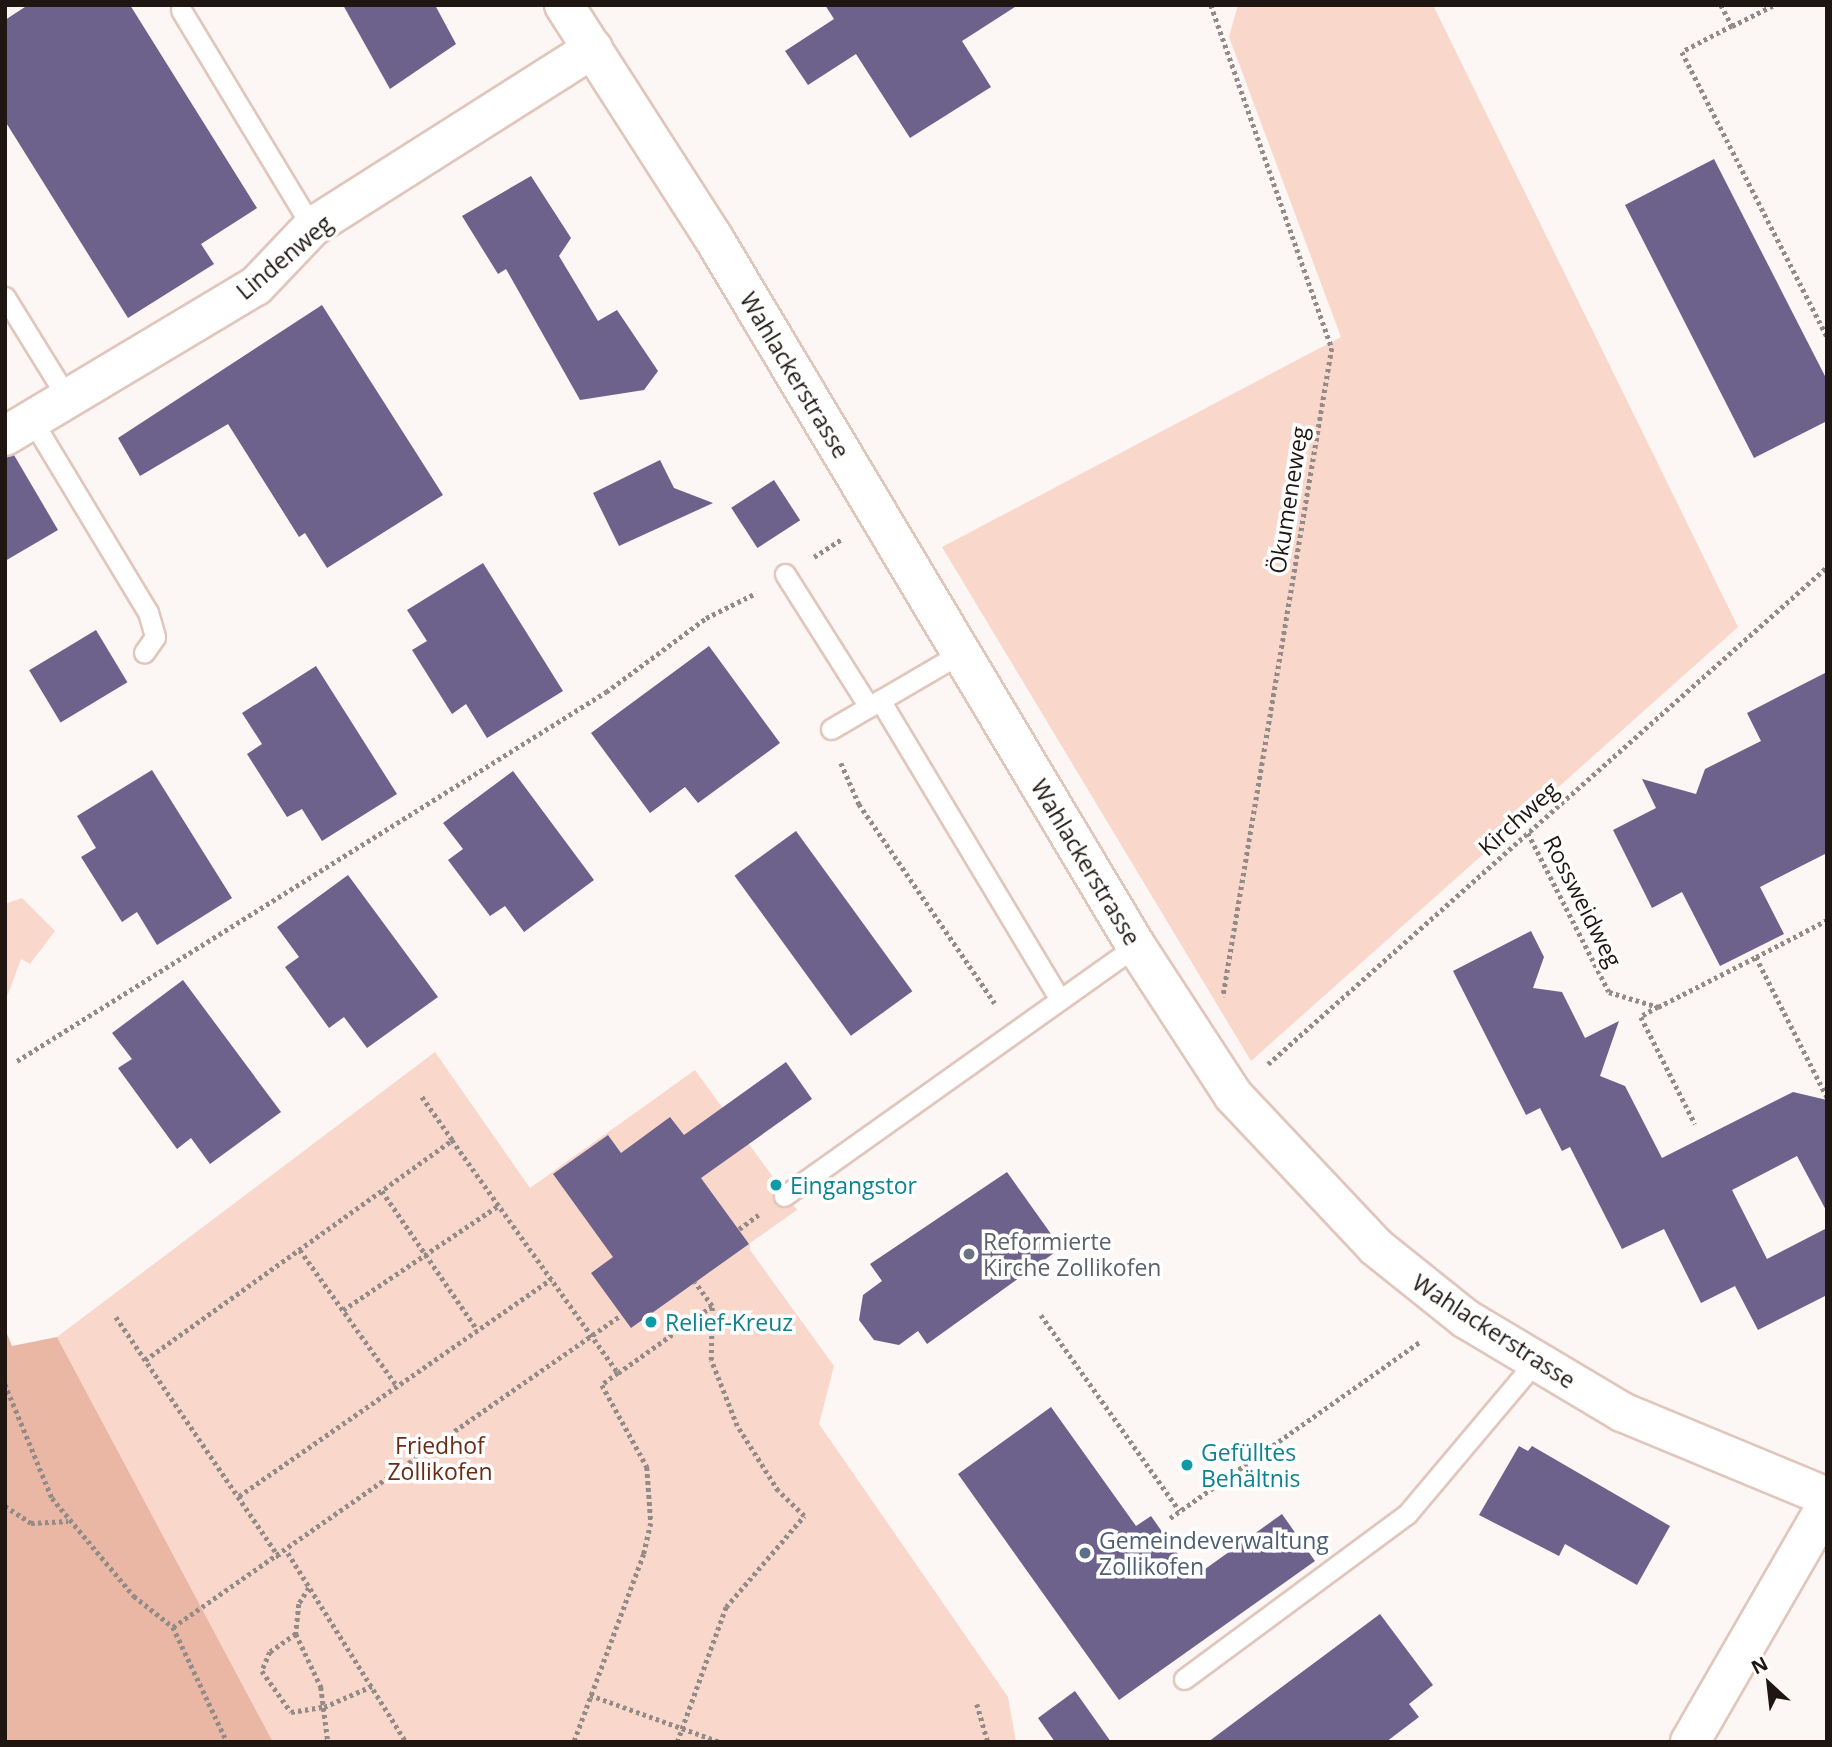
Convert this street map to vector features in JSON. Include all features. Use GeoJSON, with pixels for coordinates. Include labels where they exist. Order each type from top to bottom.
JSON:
{"type":"FeatureCollection","features":[{"type":"Feature","properties":{"kind":"street","name":"Wahlackerstrasse"},"geometry":{"type":"LineString","coordinates":[[564,5],[878,516],[1136,946],[1233,1095],[1376,1247],[1459,1313],[1534,1363],[1681,1441],[1827,1497]]}},
{"type":"Feature","properties":{"kind":"street","name":"Lindenweg"},"geometry":{"type":"LineString","coordinates":[[19,428],[256,286],[312,227],[593,49]]}},
{"type":"Feature","properties":{"kind":"street"},"geometry":{"type":"LineString","coordinates":[[1690,1742],[1827,1505]]}},
{"type":"Feature","properties":{"kind":"lane"},"geometry":{"type":"LineString","coordinates":[[181,10],[312,227]]}},
{"type":"Feature","properties":{"kind":"lane"},"geometry":{"type":"LineString","coordinates":[[5,297],[68,399]]}},
{"type":"Feature","properties":{"kind":"lane"},"geometry":{"type":"LineString","coordinates":[[19,428],[148,612],[155,637],[144,653]]}},
{"type":"Feature","properties":{"kind":"lane"},"geometry":{"type":"LineString","coordinates":[[785,574],[875,703],[1060,999]]}},
{"type":"Feature","properties":{"kind":"lane"},"geometry":{"type":"LineString","coordinates":[[831,729],[961,653]]}},
{"type":"Feature","properties":{"kind":"lane"},"geometry":{"type":"LineString","coordinates":[[784,1196],[1136,946]]}},
{"type":"Feature","properties":{"kind":"lane"},"geometry":{"type":"LineString","coordinates":[[1184,1679],[1407,1514],[1534,1363]]}},
{"type":"Feature","properties":{"kind":"path","name":"Ökumeneweg"},"geometry":{"type":"LineString","coordinates":[[1211,5],[1332,348],[1218,1009]]}},
{"type":"Feature","properties":{"kind":"path"},"geometry":{"type":"LineString","coordinates":[[1721,5],[1732,26]]}},
{"type":"Feature","properties":{"kind":"path"},"geometry":{"type":"LineString","coordinates":[[1774,5],[1682,52],[1827,337]]}},
{"type":"Feature","properties":{"kind":"path"},"geometry":{"type":"LineString","coordinates":[[17,1061],[606,692],[706,618],[785,574],[878,516]]}},
{"type":"Feature","properties":{"kind":"path","name":"Kirchweg"},"geometry":{"type":"LineString","coordinates":[[1233,1095],[1827,567]]}},
{"type":"Feature","properties":{"kind":"path"},"geometry":{"type":"LineString","coordinates":[[831,729],[859,804],[1014,1032]]}},
{"type":"Feature","properties":{"kind":"path","name":"Rossweidweg"},"geometry":{"type":"LineString","coordinates":[[1528,833],[1609,992],[1658,1007]]}},
{"type":"Feature","properties":{"kind":"path"},"geometry":{"type":"LineString","coordinates":[[1695,1124],[1641,1017],[1827,920]]}},
{"type":"Feature","properties":{"kind":"path"},"geometry":{"type":"LineString","coordinates":[[1756,957],[1827,1097]]}},
{"type":"Feature","properties":{"kind":"path"},"geometry":{"type":"LineString","coordinates":[[421,1096],[618,1373]]}},
{"type":"Feature","properties":{"kind":"path"},"geometry":{"type":"LineString","coordinates":[[145,1360],[452,1140]]}},
{"type":"Feature","properties":{"kind":"path"},"geometry":{"type":"LineString","coordinates":[[382,1191],[477,1329]]}},
{"type":"Feature","properties":{"kind":"path"},"geometry":{"type":"LineString","coordinates":[[343,1310],[498,1206]]}},
{"type":"Feature","properties":{"kind":"path"},"geometry":{"type":"LineString","coordinates":[[300,1250],[397,1386]]}},
{"type":"Feature","properties":{"kind":"path"},"geometry":{"type":"LineString","coordinates":[[239,1496],[551,1279]]}},
{"type":"Feature","properties":{"kind":"path"},"geometry":{"type":"LineString","coordinates":[[677,1742],[726,1607],[804,1516],[758,1463],[722,1392],[707,1338],[712,1306],[695,1283]]}},
{"type":"Feature","properties":{"kind":"path"},"geometry":{"type":"LineString","coordinates":[[574,1742],[651,1523],[648,1467],[602,1385],[712,1306]]}},
{"type":"Feature","properties":{"kind":"path"},"geometry":{"type":"LineString","coordinates":[[1170,1518],[1459,1313]]}},
{"type":"Feature","properties":{"kind":"path"},"geometry":{"type":"LineString","coordinates":[[173,1627],[280,1558],[621,1315]]}},
{"type":"Feature","properties":{"kind":"path"},"geometry":{"type":"LineString","coordinates":[[1041,1315],[1180,1511]]}},
{"type":"Feature","properties":{"kind":"path"},"geometry":{"type":"LineString","coordinates":[[116,1317],[280,1558]]}},
{"type":"Feature","properties":{"kind":"path"},"geometry":{"type":"LineString","coordinates":[[5,1384],[68,1521],[134,1596],[173,1627],[228,1742]]}},
{"type":"Feature","properties":{"kind":"path"},"geometry":{"type":"LineString","coordinates":[[5,1506],[31,1523],[68,1521]]}},
{"type":"Feature","properties":{"kind":"path"},"geometry":{"type":"LineString","coordinates":[[288,1552],[406,1742]]}},
{"type":"Feature","properties":{"kind":"path"},"geometry":{"type":"LineString","coordinates":[[310,1587],[299,1604],[296,1634],[324,1707],[328,1742]]}},
{"type":"Feature","properties":{"kind":"path"},"geometry":{"type":"LineString","coordinates":[[296,1634],[270,1652],[262,1671],[291,1712],[324,1707],[372,1686]]}},
{"type":"Feature","properties":{"kind":"path"},"geometry":{"type":"LineString","coordinates":[[590,1695],[720,1742]]}},
{"type":"Feature","properties":{"kind":"path"},"geometry":{"type":"LineString","coordinates":[[977,1704],[988,1742]]}},
{"type":"Feature","properties":{"kind":"green space"},"geometry":{"type":"Polygon","coordinates":[[[1238,5],[1433,5],[1738,627],[1251,1061],[942,547],[1341,337],[1229,37],[1238,5]]]}},
{"type":"Feature","properties":{"kind":"green space"},"geometry":{"type":"Polygon","coordinates":[[[22,898],[55,931],[30,964],[21,959],[5,1002],[5,904],[22,898]]]}},
{"type":"Feature","properties":{"kind":"green space","name":"Friedhof Zollikofen"},"geometry":{"type":"Polygon","coordinates":[[[435,1052],[530,1188],[695,1070],[797,1210],[750,1243],[750,1250],[834,1366],[819,1424],[1008,1697],[1016,1742],[273,1742],[57,1337],[435,1052]]]}},
{"type":"Feature","properties":{"kind":"shaded area"},"geometry":{"type":"Polygon","coordinates":[[[5,1329],[12,1346],[57,1337],[273,1742],[5,1742],[5,1329]]]}},
{"type":"Feature","properties":{"kind":"building"},"geometry":{"type":"Polygon","coordinates":[[[28,5],[130,5],[257,208],[201,244],[214,264],[128,318],[5,121],[5,20],[28,5]]]}},
{"type":"Feature","properties":{"kind":"building"},"geometry":{"type":"Polygon","coordinates":[[[343,5],[435,5],[456,44],[390,89],[343,5]]]}},
{"type":"Feature","properties":{"kind":"building"},"geometry":{"type":"Polygon","coordinates":[[[825,5],[1018,5],[962,41],[991,87],[910,138],[856,54],[808,85],[785,51],[834,19],[825,5]]]}},
{"type":"Feature","properties":{"kind":"building"},"geometry":{"type":"Polygon","coordinates":[[[1714,159],[1827,380],[1827,421],[1754,458],[1625,205],[1714,159]]]}},
{"type":"Feature","properties":{"kind":"building"},"geometry":{"type":"Polygon","coordinates":[[[531,176],[571,238],[559,256],[598,321],[617,310],[658,371],[644,390],[580,400],[506,269],[498,274],[462,216],[531,176]]]}},
{"type":"Feature","properties":{"kind":"building"},"geometry":{"type":"Polygon","coordinates":[[[322,305],[443,495],[327,568],[305,533],[299,537],[228,424],[140,476],[118,438],[322,305]]]}},
{"type":"Feature","properties":{"kind":"building"},"geometry":{"type":"Polygon","coordinates":[[[14,455],[58,530],[5,561],[5,458],[14,455]]]}},
{"type":"Feature","properties":{"kind":"building"},"geometry":{"type":"Polygon","coordinates":[[[660,460],[674,488],[713,503],[619,546],[593,493],[660,460]]]}},
{"type":"Feature","properties":{"kind":"building"},"geometry":{"type":"Polygon","coordinates":[[[774,480],[800,520],[757,548],[731,508],[774,480]]]}},
{"type":"Feature","properties":{"kind":"building"},"geometry":{"type":"Polygon","coordinates":[[[483,563],[563,691],[487,738],[466,704],[452,714],[412,650],[427,641],[407,610],[483,563]]]}},
{"type":"Feature","properties":{"kind":"building"},"geometry":{"type":"Polygon","coordinates":[[[96,630],[127,682],[61,722],[29,670],[96,630]]]}},
{"type":"Feature","properties":{"kind":"building"},"geometry":{"type":"Polygon","coordinates":[[[709,646],[780,743],[698,803],[685,787],[650,813],[591,733],[709,646]]]}},
{"type":"Feature","properties":{"kind":"building"},"geometry":{"type":"Polygon","coordinates":[[[316,666],[397,794],[322,841],[302,809],[287,817],[247,754],[262,744],[242,713],[316,666]]]}},
{"type":"Feature","properties":{"kind":"building"},"geometry":{"type":"Polygon","coordinates":[[[1827,672],[1827,853],[1760,887],[1784,934],[1720,966],[1682,892],[1652,908],[1613,830],[1656,808],[1642,779],[1696,794],[1705,769],[1761,741],[1747,713],[1827,672]]]}},
{"type":"Feature","properties":{"kind":"building"},"geometry":{"type":"Polygon","coordinates":[[[152,770],[232,898],[157,945],[137,912],[122,922],[81,857],[96,848],[77,816],[152,770]]]}},
{"type":"Feature","properties":{"kind":"building"},"geometry":{"type":"Polygon","coordinates":[[[513,771],[594,880],[524,932],[505,906],[490,916],[448,860],[463,849],[443,823],[513,771]]]}},
{"type":"Feature","properties":{"kind":"building"},"geometry":{"type":"Polygon","coordinates":[[[796,831],[912,991],[851,1036],[735,876],[796,831]]]}},
{"type":"Feature","properties":{"kind":"building"},"geometry":{"type":"Polygon","coordinates":[[[348,875],[438,997],[367,1048],[344,1017],[329,1028],[285,967],[299,957],[277,927],[348,875]]]}},
{"type":"Feature","properties":{"kind":"building"},"geometry":{"type":"Polygon","coordinates":[[[1531,931],[1544,957],[1533,988],[1562,992],[1585,1038],[1619,1021],[1600,1076],[1625,1086],[1662,1158],[1793,1092],[1827,1100],[1827,1212],[1797,1156],[1732,1190],[1767,1259],[1827,1228],[1827,1295],[1758,1330],[1735,1286],[1701,1303],[1664,1229],[1622,1249],[1570,1147],[1562,1151],[1540,1108],[1526,1115],[1453,971],[1531,931]]]}},
{"type":"Feature","properties":{"kind":"building"},"geometry":{"type":"Polygon","coordinates":[[[183,980],[281,1112],[210,1164],[191,1138],[177,1149],[118,1068],[132,1059],[112,1033],[183,980]]]}},
{"type":"Feature","properties":{"kind":"building"},"geometry":{"type":"Polygon","coordinates":[[[786,1062],[812,1099],[701,1178],[749,1244],[631,1328],[591,1273],[613,1257],[553,1174],[608,1135],[621,1153],[670,1117],[684,1135],[786,1062]]]}},
{"type":"Feature","properties":{"kind":"building","name":"Reformierte Kirche Zollikofen"},"geometry":{"type":"Polygon","coordinates":[[[1007,1172],[1061,1248],[927,1344],[918,1331],[899,1345],[874,1340],[859,1320],[863,1295],[882,1281],[870,1264],[1007,1172]]]}},
{"type":"Feature","properties":{"kind":"building","name":"Gemeindeverwaltung Zollikofen"},"geometry":{"type":"Polygon","coordinates":[[[1051,1407],[1136,1526],[1151,1516],[1194,1577],[1282,1514],[1315,1561],[1119,1700],[958,1474],[1051,1407]]]}},
{"type":"Feature","properties":{"kind":"building"},"geometry":{"type":"Polygon","coordinates":[[[1519,1446],[1528,1451],[1532,1446],[1670,1526],[1637,1585],[1565,1544],[1559,1556],[1479,1515],[1519,1446]]]}},
{"type":"Feature","properties":{"kind":"building"},"geometry":{"type":"Polygon","coordinates":[[[1380,1614],[1433,1685],[1409,1704],[1419,1717],[1386,1742],[1208,1742],[1380,1614]]]}},
{"type":"Feature","properties":{"kind":"building"},"geometry":{"type":"Polygon","coordinates":[[[1075,1691],[1111,1742],[1055,1742],[1038,1718],[1075,1691]]]}},
{"type":"Feature","properties":{"kind":"place","name":"Eingangstor"},"geometry":{"type":"Point","coordinates":[776,1185]}},
{"type":"Feature","properties":{"kind":"place","name":"Reformierte Kirche Zollikofen"},"geometry":{"type":"Point","coordinates":[969,1254]}},
{"type":"Feature","properties":{"kind":"place","name":"Relief-Kreuz"},"geometry":{"type":"Point","coordinates":[651,1322]}},
{"type":"Feature","properties":{"kind":"place","name":"Gefülltes Behältnis"},"geometry":{"type":"Point","coordinates":[1187,1465]}},
{"type":"Feature","properties":{"kind":"place","name":"Gemeindeverwaltung Zollikofen"},"geometry":{"type":"Point","coordinates":[1085,1553]}}]}
